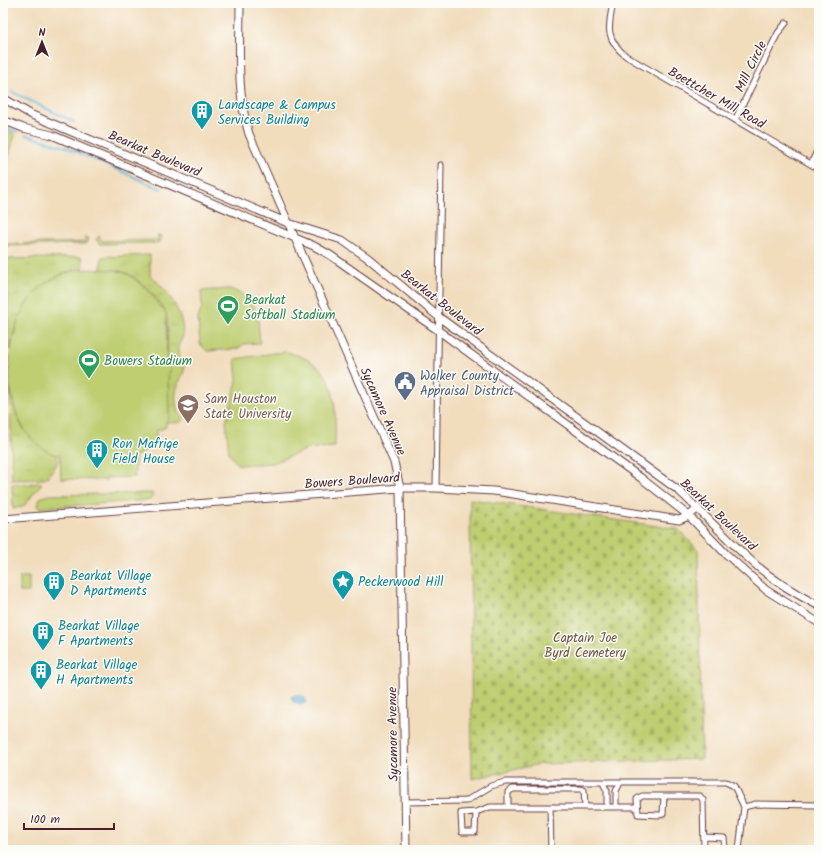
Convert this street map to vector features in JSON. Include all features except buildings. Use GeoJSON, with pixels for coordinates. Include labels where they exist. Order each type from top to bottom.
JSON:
{"type":"FeatureCollection","features":[{"type":"Feature","properties":{"kind":"street","name":"Sycamore Avenue"},"geometry":{"type":"LineString","coordinates":[[240,3],[240,91],[244,120],[294,237],[394,462],[400,488],[406,850]]}},
{"type":"Feature","properties":{"kind":"street","name":"Boettcher Mill Road"},"geometry":{"type":"LineString","coordinates":[[613,3],[609,29],[610,38],[619,50],[626,56],[819,169]]}},
{"type":"Feature","properties":{"kind":"street","name":"Mill Circle"},"geometry":{"type":"LineString","coordinates":[[735,120],[778,33],[786,23]]}},
{"type":"Feature","properties":{"kind":"street","name":"Bearkat Boulevard"},"geometry":{"type":"LineString","coordinates":[[3,98],[32,115],[288,223],[326,234],[351,246],[440,318],[678,490],[748,558],[782,585],[816,605]]}},
{"type":"Feature","properties":{"kind":"street","name":"Bearkat Boulevard"},"geometry":{"type":"LineString","coordinates":[[3,120],[23,128],[52,136],[294,237],[330,255],[439,331],[641,478],[689,516],[746,574],[766,590],[819,624]]}},
{"type":"Feature","properties":{"kind":"street"},"geometry":{"type":"LineString","coordinates":[[811,164],[819,147]]}},
{"type":"Feature","properties":{"kind":"street"},"geometry":{"type":"LineString","coordinates":[[436,488],[440,318],[441,166]]}},
{"type":"Feature","properties":{"kind":"street","name":"Bowers Boulevard"},"geometry":{"type":"LineString","coordinates":[[3,519],[400,488],[494,491],[679,520],[689,516]]}},
{"type":"Feature","properties":{"kind":"street"},"geometry":{"type":"LineString","coordinates":[[689,516],[698,508]]}},
{"type":"Feature","properties":{"kind":"street"},"geometry":{"type":"LineString","coordinates":[[806,616],[816,605]]}},
{"type":"Feature","properties":{"kind":"street"},"geometry":{"type":"LineString","coordinates":[[405,802],[466,801],[492,786],[505,782],[730,783],[734,786],[744,807],[739,850]]}},
{"type":"Feature","properties":{"kind":"street"},"geometry":{"type":"LineString","coordinates":[[603,783],[607,791],[607,806]]}},
{"type":"Feature","properties":{"kind":"street"},"geometry":{"type":"LineString","coordinates":[[616,806],[616,791],[620,783]]}},
{"type":"Feature","properties":{"kind":"street"},"geometry":{"type":"LineString","coordinates":[[508,807],[508,792],[513,788],[581,789],[584,790],[585,793],[585,806]]}},
{"type":"Feature","properties":{"kind":"street"},"geometry":{"type":"LineString","coordinates":[[664,796],[663,814],[660,816],[638,814],[637,799],[639,796],[664,796],[700,796],[703,797],[704,850]]}},
{"type":"Feature","properties":{"kind":"street"},"geometry":{"type":"LineString","coordinates":[[744,807],[756,804],[819,805]]}},
{"type":"Feature","properties":{"kind":"street"},"geometry":{"type":"LineString","coordinates":[[476,812],[475,832],[462,832],[462,814],[476,812],[490,807],[637,807]]}},
{"type":"Feature","properties":{"kind":"street"},"geometry":{"type":"LineString","coordinates":[[550,807],[551,850]]}},
{"type":"Feature","properties":{"kind":"street"},"geometry":{"type":"LineString","coordinates":[[704,837],[724,838],[725,850]]}},
{"type":"Feature","properties":{"kind":"green space"},"geometry":{"type":"Polygon","coordinates":[[[3,129],[15,134],[3,180],[3,129]]]}},
{"type":"Feature","properties":{"kind":"green space"},"geometry":{"type":"Polygon","coordinates":[[[157,235],[160,235],[162,238],[160,242],[155,243],[100,244],[96,240],[99,236],[102,241],[159,240],[157,235]]]}},
{"type":"Feature","properties":{"kind":"green space"},"geometry":{"type":"Polygon","coordinates":[[[84,237],[89,238],[87,244],[3,246],[3,244],[87,242],[84,237]]]}},
{"type":"Feature","properties":{"kind":"green space"},"geometry":{"type":"Polygon","coordinates":[[[150,255],[150,276],[168,294],[177,310],[182,326],[183,336],[178,346],[178,351],[184,365],[184,371],[176,390],[176,403],[177,408],[184,420],[178,423],[165,422],[168,372],[170,372],[168,358],[168,328],[164,309],[160,302],[148,289],[128,274],[115,270],[101,269],[102,257],[150,255]]]}},
{"type":"Feature","properties":{"kind":"green space"},"geometry":{"type":"Polygon","coordinates":[[[82,257],[83,269],[68,272],[55,278],[43,286],[33,296],[24,308],[18,321],[9,350],[7,259],[82,257]]]}},
{"type":"Feature","properties":{"kind":"green space","name":"Bowers Stadium"},"geometry":{"type":"Polygon","coordinates":[[[81,269],[114,270],[130,275],[148,290],[166,313],[167,360],[170,360],[170,372],[168,372],[169,418],[166,422],[166,427],[156,431],[156,439],[140,455],[135,455],[135,477],[106,478],[106,480],[61,479],[60,455],[50,453],[36,443],[24,429],[16,412],[11,392],[11,351],[15,331],[22,313],[31,297],[42,286],[60,275],[81,269]]]}},
{"type":"Feature","properties":{"kind":"green space","name":"Bearkat Softball Stadium"},"geometry":{"type":"Polygon","coordinates":[[[229,289],[239,292],[246,297],[255,309],[259,325],[260,343],[244,344],[237,349],[207,351],[200,344],[198,318],[202,307],[201,291],[229,289]]]}},
{"type":"Feature","properties":{"kind":"green space"},"geometry":{"type":"Polygon","coordinates":[[[286,352],[304,358],[317,366],[326,376],[334,401],[335,447],[308,449],[273,463],[237,464],[229,453],[226,422],[237,381],[235,359],[286,352]]]}},
{"type":"Feature","properties":{"kind":"green space"},"geometry":{"type":"Polygon","coordinates":[[[10,387],[16,413],[22,426],[33,439],[57,455],[57,464],[45,479],[12,480],[10,387]]]}},
{"type":"Feature","properties":{"kind":"green space"},"geometry":{"type":"Polygon","coordinates":[[[42,483],[23,507],[13,508],[12,484],[42,483]]]}},
{"type":"Feature","properties":{"kind":"green space"},"geometry":{"type":"Polygon","coordinates":[[[152,493],[153,496],[150,500],[41,508],[38,506],[40,498],[48,495],[152,493]]]}},
{"type":"Feature","properties":{"kind":"green space","name":"Captain Joe Byrd Cemetery"},"geometry":{"type":"Polygon","coordinates":[[[470,499],[678,529],[698,550],[702,759],[540,764],[472,779],[470,499]]]}},
{"type":"Feature","properties":{"kind":"green space"},"geometry":{"type":"Polygon","coordinates":[[[20,577],[29,577],[29,592],[20,592],[20,577]]]}},
{"type":"Feature","properties":{"kind":"water"},"geometry":{"type":"Polygon","coordinates":[[[296,695],[304,697],[306,699],[305,703],[300,704],[293,702],[291,697],[296,695]]]}},
{"type":"Feature","properties":{"kind":"waterway"},"geometry":{"type":"LineString","coordinates":[[12,92],[74,122]]}},
{"type":"Feature","properties":{"kind":"waterway"},"geometry":{"type":"LineString","coordinates":[[3,126],[17,132]]}},
{"type":"Feature","properties":{"kind":"waterway"},"geometry":{"type":"LineString","coordinates":[[26,135],[66,147],[161,189]]}},
{"type":"Feature","properties":{"kind":"place","name":"Landscape & Campus Services Building"},"geometry":{"type":"Point","coordinates":[202,130]}},
{"type":"Feature","properties":{"kind":"place","name":"Bearkat Softball Stadium"},"geometry":{"type":"Point","coordinates":[228,326]}},
{"type":"Feature","properties":{"kind":"place","name":"Bowers Stadium"},"geometry":{"type":"Point","coordinates":[89,380]}},
{"type":"Feature","properties":{"kind":"place","name":"Walker County Appraisal District"},"geometry":{"type":"Point","coordinates":[405,402]}},
{"type":"Feature","properties":{"kind":"place","name":"Sam Houston State University"},"geometry":{"type":"Point","coordinates":[188,424]}},
{"type":"Feature","properties":{"kind":"place","name":"Ron Mafrige Field House"},"geometry":{"type":"Point","coordinates":[97,470]}},
{"type":"Feature","properties":{"kind":"place","name":"Peckerwood Hill"},"geometry":{"type":"Point","coordinates":[343,600]}},
{"type":"Feature","properties":{"kind":"place","name":"Bearkat Village D Apartments"},"geometry":{"type":"Point","coordinates":[54,602]}},
{"type":"Feature","properties":{"kind":"place","name":"Bearkat Village F Apartments"},"geometry":{"type":"Point","coordinates":[43,652]}},
{"type":"Feature","properties":{"kind":"place","name":"Bearkat Village H Apartments"},"geometry":{"type":"Point","coordinates":[41,690]}}]}
